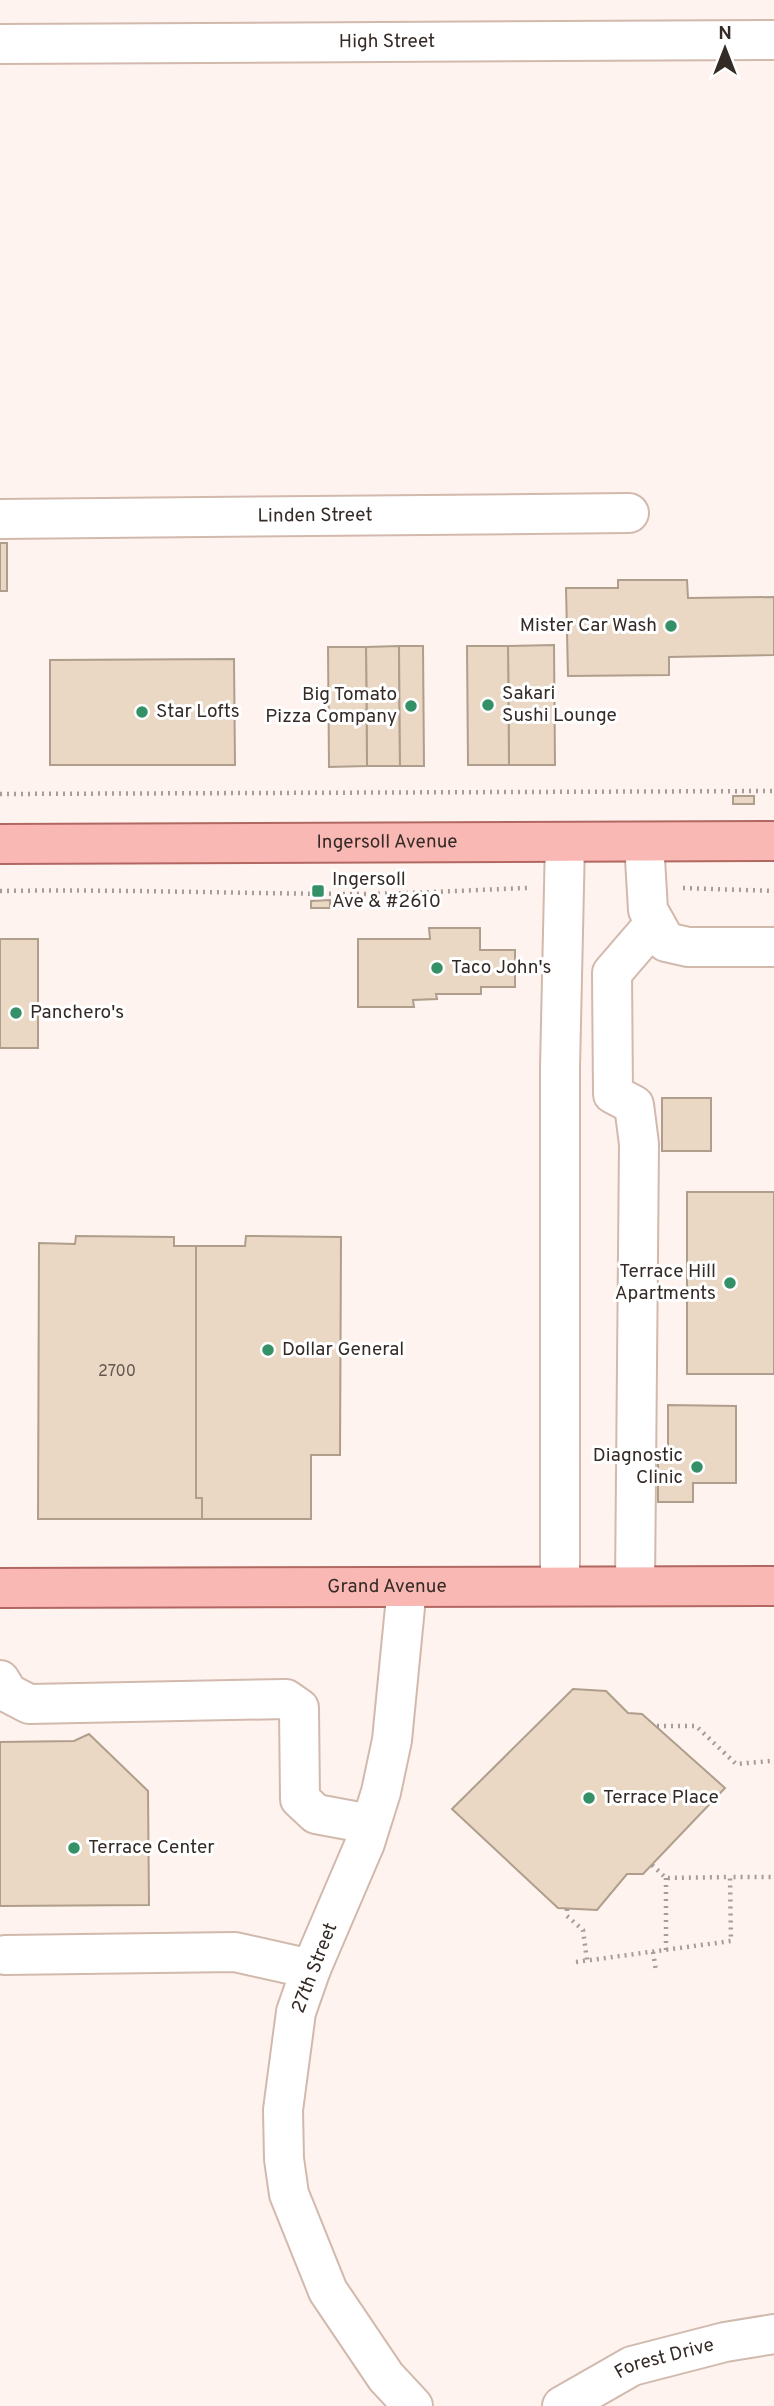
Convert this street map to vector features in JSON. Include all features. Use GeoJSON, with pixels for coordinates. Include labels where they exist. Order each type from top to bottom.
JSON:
{"type":"FeatureCollection","features":[{"type":"Feature","properties":{"kind":"main road","name":"Ingersoll Avenue"},"geometry":{"type":"LineString","coordinates":[[0,844],[774,841]]}},
{"type":"Feature","properties":{"kind":"main road","name":"Grand Avenue"},"geometry":{"type":"LineString","coordinates":[[0,1588],[774,1586]]}},
{"type":"Feature","properties":{"kind":"street","name":"High Street"},"geometry":{"type":"LineString","coordinates":[[0,44],[774,40]]}},
{"type":"Feature","properties":{"kind":"street","name":"Linden Street"},"geometry":{"type":"LineString","coordinates":[[0,519],[629,513]]}},
{"type":"Feature","properties":{"kind":"street"},"geometry":{"type":"LineString","coordinates":[[560,1587],[560,1068],[565,842]]}},
{"type":"Feature","properties":{"kind":"street"},"geometry":{"type":"LineString","coordinates":[[644,842],[648,910],[666,942],[679,946],[774,947]]}},
{"type":"Feature","properties":{"kind":"street"},"geometry":{"type":"LineString","coordinates":[[635,1586],[639,1144],[634,1105],[613,1094],[612,973],[655,923]]}},
{"type":"Feature","properties":{"kind":"street","name":"27th Street"},"geometry":{"type":"LineString","coordinates":[[407,1587],[392,1740],[381,1792],[365,1843],[311,1969],[296,2012],[283,2110],[284,2159],[289,2194],[328,2291],[386,2377],[413,2406]]}},
{"type":"Feature","properties":{"kind":"street"},"geometry":{"type":"LineString","coordinates":[[0,1680],[8,1693],[29,1704],[286,1699],[299,1709],[300,1799],[316,1814],[370,1824]]}},
{"type":"Feature","properties":{"kind":"street"},"geometry":{"type":"LineString","coordinates":[[5,1955],[235,1952],[311,1969]]}},
{"type":"Feature","properties":{"kind":"street","name":"Forest Drive"},"geometry":{"type":"LineString","coordinates":[[562,2406],[632,2366],[725,2342],[774,2334]]}},
{"type":"Feature","properties":{"kind":"path"},"geometry":{"type":"LineString","coordinates":[[0,794],[774,791]]}},
{"type":"Feature","properties":{"kind":"path"},"geometry":{"type":"LineString","coordinates":[[0,891],[102,889],[370,894],[564,887]]}},
{"type":"Feature","properties":{"kind":"path"},"geometry":{"type":"LineString","coordinates":[[646,887],[774,891]]}},
{"type":"Feature","properties":{"kind":"path"},"geometry":{"type":"LineString","coordinates":[[657,1726],[696,1726],[736,1764],[771,1761]]}},
{"type":"Feature","properties":{"kind":"path"},"geometry":{"type":"LineString","coordinates":[[652,1865],[666,1878],[774,1877]]}},
{"type":"Feature","properties":{"kind":"path"},"geometry":{"type":"LineString","coordinates":[[576,1962],[731,1941],[730,1877]]}},
{"type":"Feature","properties":{"kind":"path"},"geometry":{"type":"LineString","coordinates":[[666,1878],[666,1950]]}},
{"type":"Feature","properties":{"kind":"path"},"geometry":{"type":"LineString","coordinates":[[567,1909],[567,1916],[583,1930],[587,1960]]}},
{"type":"Feature","properties":{"kind":"path"},"geometry":{"type":"LineString","coordinates":[[653,1952],[656,1971]]}},
{"type":"Feature","properties":{"kind":"building"},"geometry":{"type":"Polygon","coordinates":[[[0,543],[7,543],[7,591],[0,591],[0,543]]]}},
{"type":"Feature","properties":{"kind":"building","name":"Mister Car Wash"},"geometry":{"type":"Polygon","coordinates":[[[618,580],[687,580],[688,598],[774,597],[774,655],[669,657],[669,675],[568,676],[566,588],[618,588],[618,580]]]}},
{"type":"Feature","properties":{"kind":"building"},"geometry":{"type":"Polygon","coordinates":[[[554,645],[555,765],[509,765],[508,646],[554,645]]]}},
{"type":"Feature","properties":{"kind":"building"},"geometry":{"type":"Polygon","coordinates":[[[399,646],[400,766],[367,766],[366,647],[399,646]]]}},
{"type":"Feature","properties":{"kind":"building","name":"Big Tomato Pizza Company"},"geometry":{"type":"Polygon","coordinates":[[[399,646],[423,646],[424,766],[400,766],[399,646]]]}},
{"type":"Feature","properties":{"kind":"building","name":"Sakari Sushi Lounge"},"geometry":{"type":"Polygon","coordinates":[[[467,646],[508,646],[509,765],[468,765],[467,646]]]}},
{"type":"Feature","properties":{"kind":"building"},"geometry":{"type":"Polygon","coordinates":[[[328,647],[366,647],[367,766],[329,767],[328,647]]]}},
{"type":"Feature","properties":{"kind":"building","name":"Star Lofts"},"geometry":{"type":"Polygon","coordinates":[[[234,659],[235,765],[50,765],[50,660],[234,659]]]}},
{"type":"Feature","properties":{"kind":"building"},"geometry":{"type":"Polygon","coordinates":[[[733,796],[754,796],[754,804],[733,804],[733,796]]]}},
{"type":"Feature","properties":{"kind":"building"},"geometry":{"type":"Polygon","coordinates":[[[330,900],[330,908],[311,908],[311,901],[330,900]]]}},
{"type":"Feature","properties":{"kind":"building","name":"Taco John's"},"geometry":{"type":"Polygon","coordinates":[[[429,928],[480,928],[480,950],[515,950],[515,987],[481,987],[481,994],[436,994],[437,999],[413,1000],[414,1007],[358,1007],[358,939],[430,939],[429,928]]]}},
{"type":"Feature","properties":{"kind":"building"},"geometry":{"type":"Polygon","coordinates":[[[0,939],[38,939],[38,1048],[0,1048],[0,939]]]}},
{"type":"Feature","properties":{"kind":"building"},"geometry":{"type":"Polygon","coordinates":[[[662,1098],[711,1098],[711,1151],[662,1151],[662,1098]]]}},
{"type":"Feature","properties":{"kind":"building","name":"Terrace Hill Apartments"},"geometry":{"type":"Polygon","coordinates":[[[687,1192],[774,1192],[774,1374],[687,1374],[687,1192]]]}},
{"type":"Feature","properties":{"kind":"building"},"geometry":{"type":"Polygon","coordinates":[[[76,1236],[174,1237],[174,1246],[196,1246],[196,1498],[202,1498],[202,1519],[38,1519],[39,1243],[75,1244],[76,1236]]]}},
{"type":"Feature","properties":{"kind":"building","name":"Dollar General"},"geometry":{"type":"Polygon","coordinates":[[[246,1236],[341,1237],[340,1455],[311,1455],[311,1519],[202,1519],[202,1498],[196,1498],[196,1246],[245,1246],[246,1236]]]}},
{"type":"Feature","properties":{"kind":"building","name":"Diagnostic Clinic"},"geometry":{"type":"Polygon","coordinates":[[[668,1405],[736,1406],[736,1483],[693,1483],[693,1502],[658,1502],[658,1452],[668,1452],[668,1405]]]}},
{"type":"Feature","properties":{"kind":"building","name":"Terrace Place"},"geometry":{"type":"Polygon","coordinates":[[[573,1689],[606,1691],[628,1713],[642,1714],[725,1788],[643,1874],[627,1874],[597,1910],[558,1908],[452,1809],[573,1689]]]}},
{"type":"Feature","properties":{"kind":"building","name":"Terrace Center"},"geometry":{"type":"Polygon","coordinates":[[[89,1734],[148,1791],[149,1905],[0,1906],[0,1742],[74,1741],[89,1734]]]}},
{"type":"Feature","properties":{"kind":"place","name":"Mister Car Wash"},"geometry":{"type":"Point","coordinates":[671,626]}},
{"type":"Feature","properties":{"kind":"place","name":"Sakari Sushi Lounge"},"geometry":{"type":"Point","coordinates":[488,705]}},
{"type":"Feature","properties":{"kind":"place","name":"Big Tomato Pizza Company"},"geometry":{"type":"Point","coordinates":[411,706]}},
{"type":"Feature","properties":{"kind":"place","name":"Star Lofts"},"geometry":{"type":"Point","coordinates":[142,712]}},
{"type":"Feature","properties":{"kind":"place","name":"Ingersoll Ave & #2610"},"geometry":{"type":"Point","coordinates":[318,891]}},
{"type":"Feature","properties":{"kind":"place","name":"Taco John's"},"geometry":{"type":"Point","coordinates":[437,968]}},
{"type":"Feature","properties":{"kind":"place","name":"Panchero's"},"geometry":{"type":"Point","coordinates":[16,1013]}},
{"type":"Feature","properties":{"kind":"place","name":"Terrace Hill Apartments"},"geometry":{"type":"Point","coordinates":[730,1283]}},
{"type":"Feature","properties":{"kind":"place","name":"Dollar General"},"geometry":{"type":"Point","coordinates":[268,1350]}},
{"type":"Feature","properties":{"kind":"place","name":"Diagnostic Clinic"},"geometry":{"type":"Point","coordinates":[697,1467]}},
{"type":"Feature","properties":{"kind":"place","name":"Terrace Place"},"geometry":{"type":"Point","coordinates":[589,1798]}},
{"type":"Feature","properties":{"kind":"place","name":"Terrace Center"},"geometry":{"type":"Point","coordinates":[74,1848]}}]}
